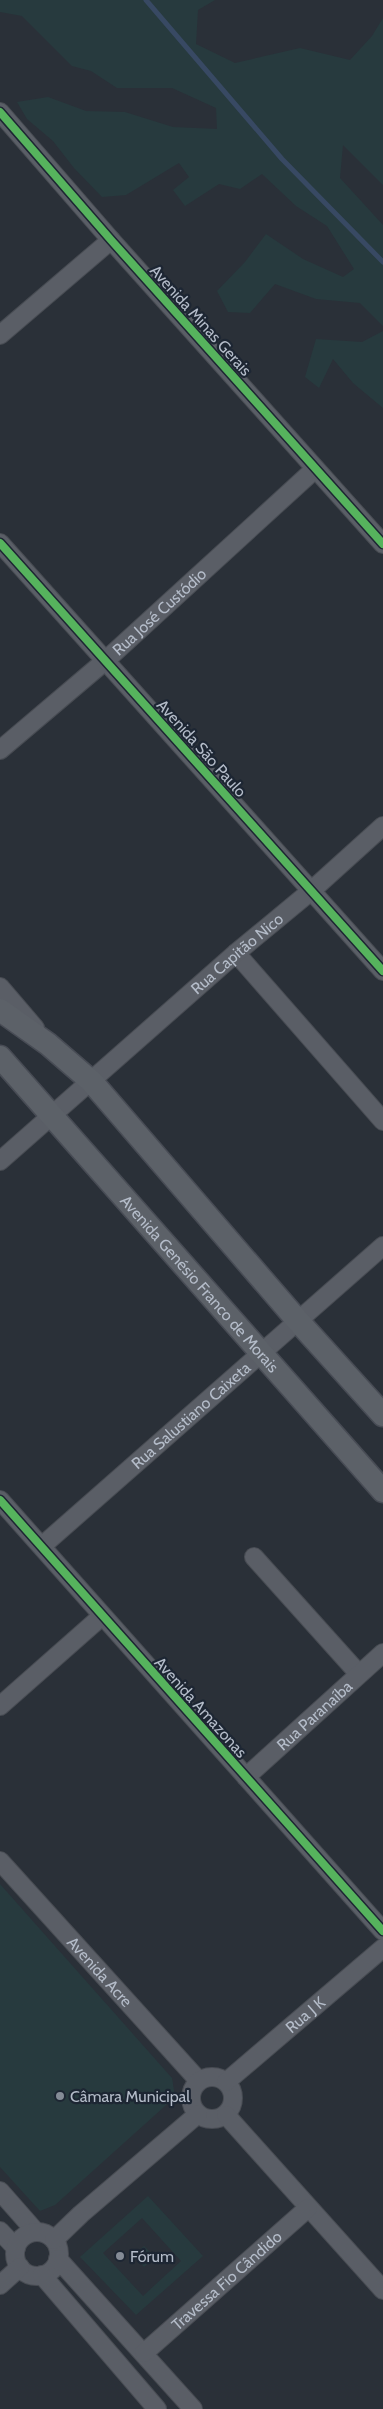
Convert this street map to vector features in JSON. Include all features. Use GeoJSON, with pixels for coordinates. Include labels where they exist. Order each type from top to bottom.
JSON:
{"type":"FeatureCollection","features":[{"type":"Feature","properties":{"kind":"main road"},"geometry":{"type":"LineString","coordinates":[[0,1010],[48,1044],[92,1082],[298,1321],[383,1415]]}},
{"type":"Feature","properties":{"kind":"main road","name":"Avenida Genésio Franco de Morais"},"geometry":{"type":"LineString","coordinates":[[0,1058],[263,1353],[383,1491]]}},
{"type":"Feature","properties":{"kind":"street","name":"Avenida Minas Gerais"},"geometry":{"type":"LineString","coordinates":[[0,112],[383,544]]}},
{"type":"Feature","properties":{"kind":"street"},"geometry":{"type":"LineString","coordinates":[[0,335],[112,240]]}},
{"type":"Feature","properties":{"kind":"street","name":"Rua José Custódio"},"geometry":{"type":"LineString","coordinates":[[0,750],[105,661],[315,469]]}},
{"type":"Feature","properties":{"kind":"street","name":"Avenida São Paulo"},"geometry":{"type":"LineString","coordinates":[[0,543],[383,971]]}},
{"type":"Feature","properties":{"kind":"street","name":"Rua Capitão Nico"},"geometry":{"type":"LineString","coordinates":[[92,1082],[236,953],[311,891],[383,826]]}},
{"type":"Feature","properties":{"kind":"street"},"geometry":{"type":"LineString","coordinates":[[236,953],[383,1121]]}},
{"type":"Feature","properties":{"kind":"street"},"geometry":{"type":"LineString","coordinates":[[0,987],[48,1044]]}},
{"type":"Feature","properties":{"kind":"street"},"geometry":{"type":"LineString","coordinates":[[0,1161],[92,1082]]}},
{"type":"Feature","properties":{"kind":"street","name":"Rua Salustiano Caixeta"},"geometry":{"type":"LineString","coordinates":[[42,1546],[383,1246]]}},
{"type":"Feature","properties":{"kind":"street","name":"Avenida Amazonas"},"geometry":{"type":"LineString","coordinates":[[0,1500],[383,1931]]}},
{"type":"Feature","properties":{"kind":"street"},"geometry":{"type":"LineString","coordinates":[[254,1558],[359,1674]]}},
{"type":"Feature","properties":{"kind":"street"},"geometry":{"type":"LineString","coordinates":[[0,1706],[102,1616]]}},
{"type":"Feature","properties":{"kind":"street","name":"Rua Paranaíba"},"geometry":{"type":"LineString","coordinates":[[246,1777],[383,1653]]}},
{"type":"Feature","properties":{"kind":"street","name":"Avenida Acre"},"geometry":{"type":"LineString","coordinates":[[0,1860],[199,2081]]}},
{"type":"Feature","properties":{"kind":"street","name":"Rua J K"},"geometry":{"type":"LineString","coordinates":[[226,2082],[383,1948]]}},
{"type":"Feature","properties":{"kind":"street"},"geometry":{"type":"LineString","coordinates":[[212,2076],[226,2082],[231,2088],[233,2102],[226,2115],[212,2120],[198,2114],[193,2109],[191,2094],[199,2081],[212,2076]]}},
{"type":"Feature","properties":{"kind":"street"},"geometry":{"type":"LineString","coordinates":[[54,2240],[81,2214],[198,2114]]}},
{"type":"Feature","properties":{"kind":"street"},"geometry":{"type":"LineString","coordinates":[[226,2115],[383,2290]]}},
{"type":"Feature","properties":{"kind":"street"},"geometry":{"type":"LineString","coordinates":[[0,2191],[36,2232]]}},
{"type":"Feature","properties":{"kind":"street","name":"Travessa Fio Cândido"},"geometry":{"type":"LineString","coordinates":[[144,2353],[308,2208]]}},
{"type":"Feature","properties":{"kind":"street"},"geometry":{"type":"LineString","coordinates":[[0,2231],[16,2248]]}},
{"type":"Feature","properties":{"kind":"street"},"geometry":{"type":"LineString","coordinates":[[42,2232],[54,2240],[59,2252],[58,2259],[52,2269],[42,2275],[30,2274],[20,2267],[15,2255],[16,2248],[23,2236],[42,2232]]}},
{"type":"Feature","properties":{"kind":"street"},"geometry":{"type":"LineString","coordinates":[[58,2259],[193,2409]]}},
{"type":"Feature","properties":{"kind":"street"},"geometry":{"type":"LineString","coordinates":[[0,2285],[20,2267]]}},
{"type":"Feature","properties":{"kind":"street"},"geometry":{"type":"LineString","coordinates":[[42,2275],[157,2409]]}},
{"type":"Feature","properties":{"kind":"green space"},"geometry":{"type":"Polygon","coordinates":[[[0,0],[215,0],[198,10],[196,44],[235,63],[300,48],[350,60],[372,36],[383,18],[383,185],[343,145],[340,178],[383,225],[383,326],[360,303],[316,299],[275,284],[250,313],[228,312],[217,291],[245,262],[266,234],[303,259],[343,277],[354,269],[327,226],[296,206],[262,174],[240,189],[219,184],[185,206],[173,190],[189,177],[179,163],[126,195],[102,197],[74,168],[53,141],[27,119],[17,102],[48,97],[86,111],[125,112],[173,127],[217,129],[216,108],[172,88],[117,88],[91,71],[72,66],[22,16],[0,12],[0,0]]]}},
{"type":"Feature","properties":{"kind":"green space"},"geometry":{"type":"Polygon","coordinates":[[[383,331],[383,408],[353,383],[333,359],[319,388],[305,377],[316,339],[362,342],[383,331]]]}},
{"type":"Feature","properties":{"kind":"green space"},"geometry":{"type":"Polygon","coordinates":[[[0,1884],[172,2078],[175,2097],[55,2205],[40,2211],[0,2167],[0,1884]]]}},
{"type":"Feature","properties":{"kind":"green space"},"geometry":{"type":"Polygon","coordinates":[[[148,2196],[203,2256],[136,2315],[80,2257],[148,2196]],[[142,2218],[103,2253],[143,2296],[181,2261],[142,2218]]]}},
{"type":"Feature","properties":{"kind":"green space"},"geometry":{"type":"Polygon","coordinates":[[[144,2246],[155,2257],[144,2267],[133,2255],[144,2246]]]}},
{"type":"Feature","properties":{"kind":"waterway"},"geometry":{"type":"LineString","coordinates":[[146,0],[282,159],[383,262]]}},
{"type":"Feature","properties":{"kind":"cycle path"},"geometry":{"type":"LineString","coordinates":[[0,112],[111,240],[383,544]]}},
{"type":"Feature","properties":{"kind":"cycle path"},"geometry":{"type":"LineString","coordinates":[[0,543],[383,971]]}},
{"type":"Feature","properties":{"kind":"cycle path"},"geometry":{"type":"LineString","coordinates":[[0,1500],[383,1931]]}},
{"type":"Feature","properties":{"kind":"place","name":"Câmara Municipal"},"geometry":{"type":"Point","coordinates":[60,2096]}},
{"type":"Feature","properties":{"kind":"place","name":"Fórum"},"geometry":{"type":"Point","coordinates":[120,2256]}}]}
